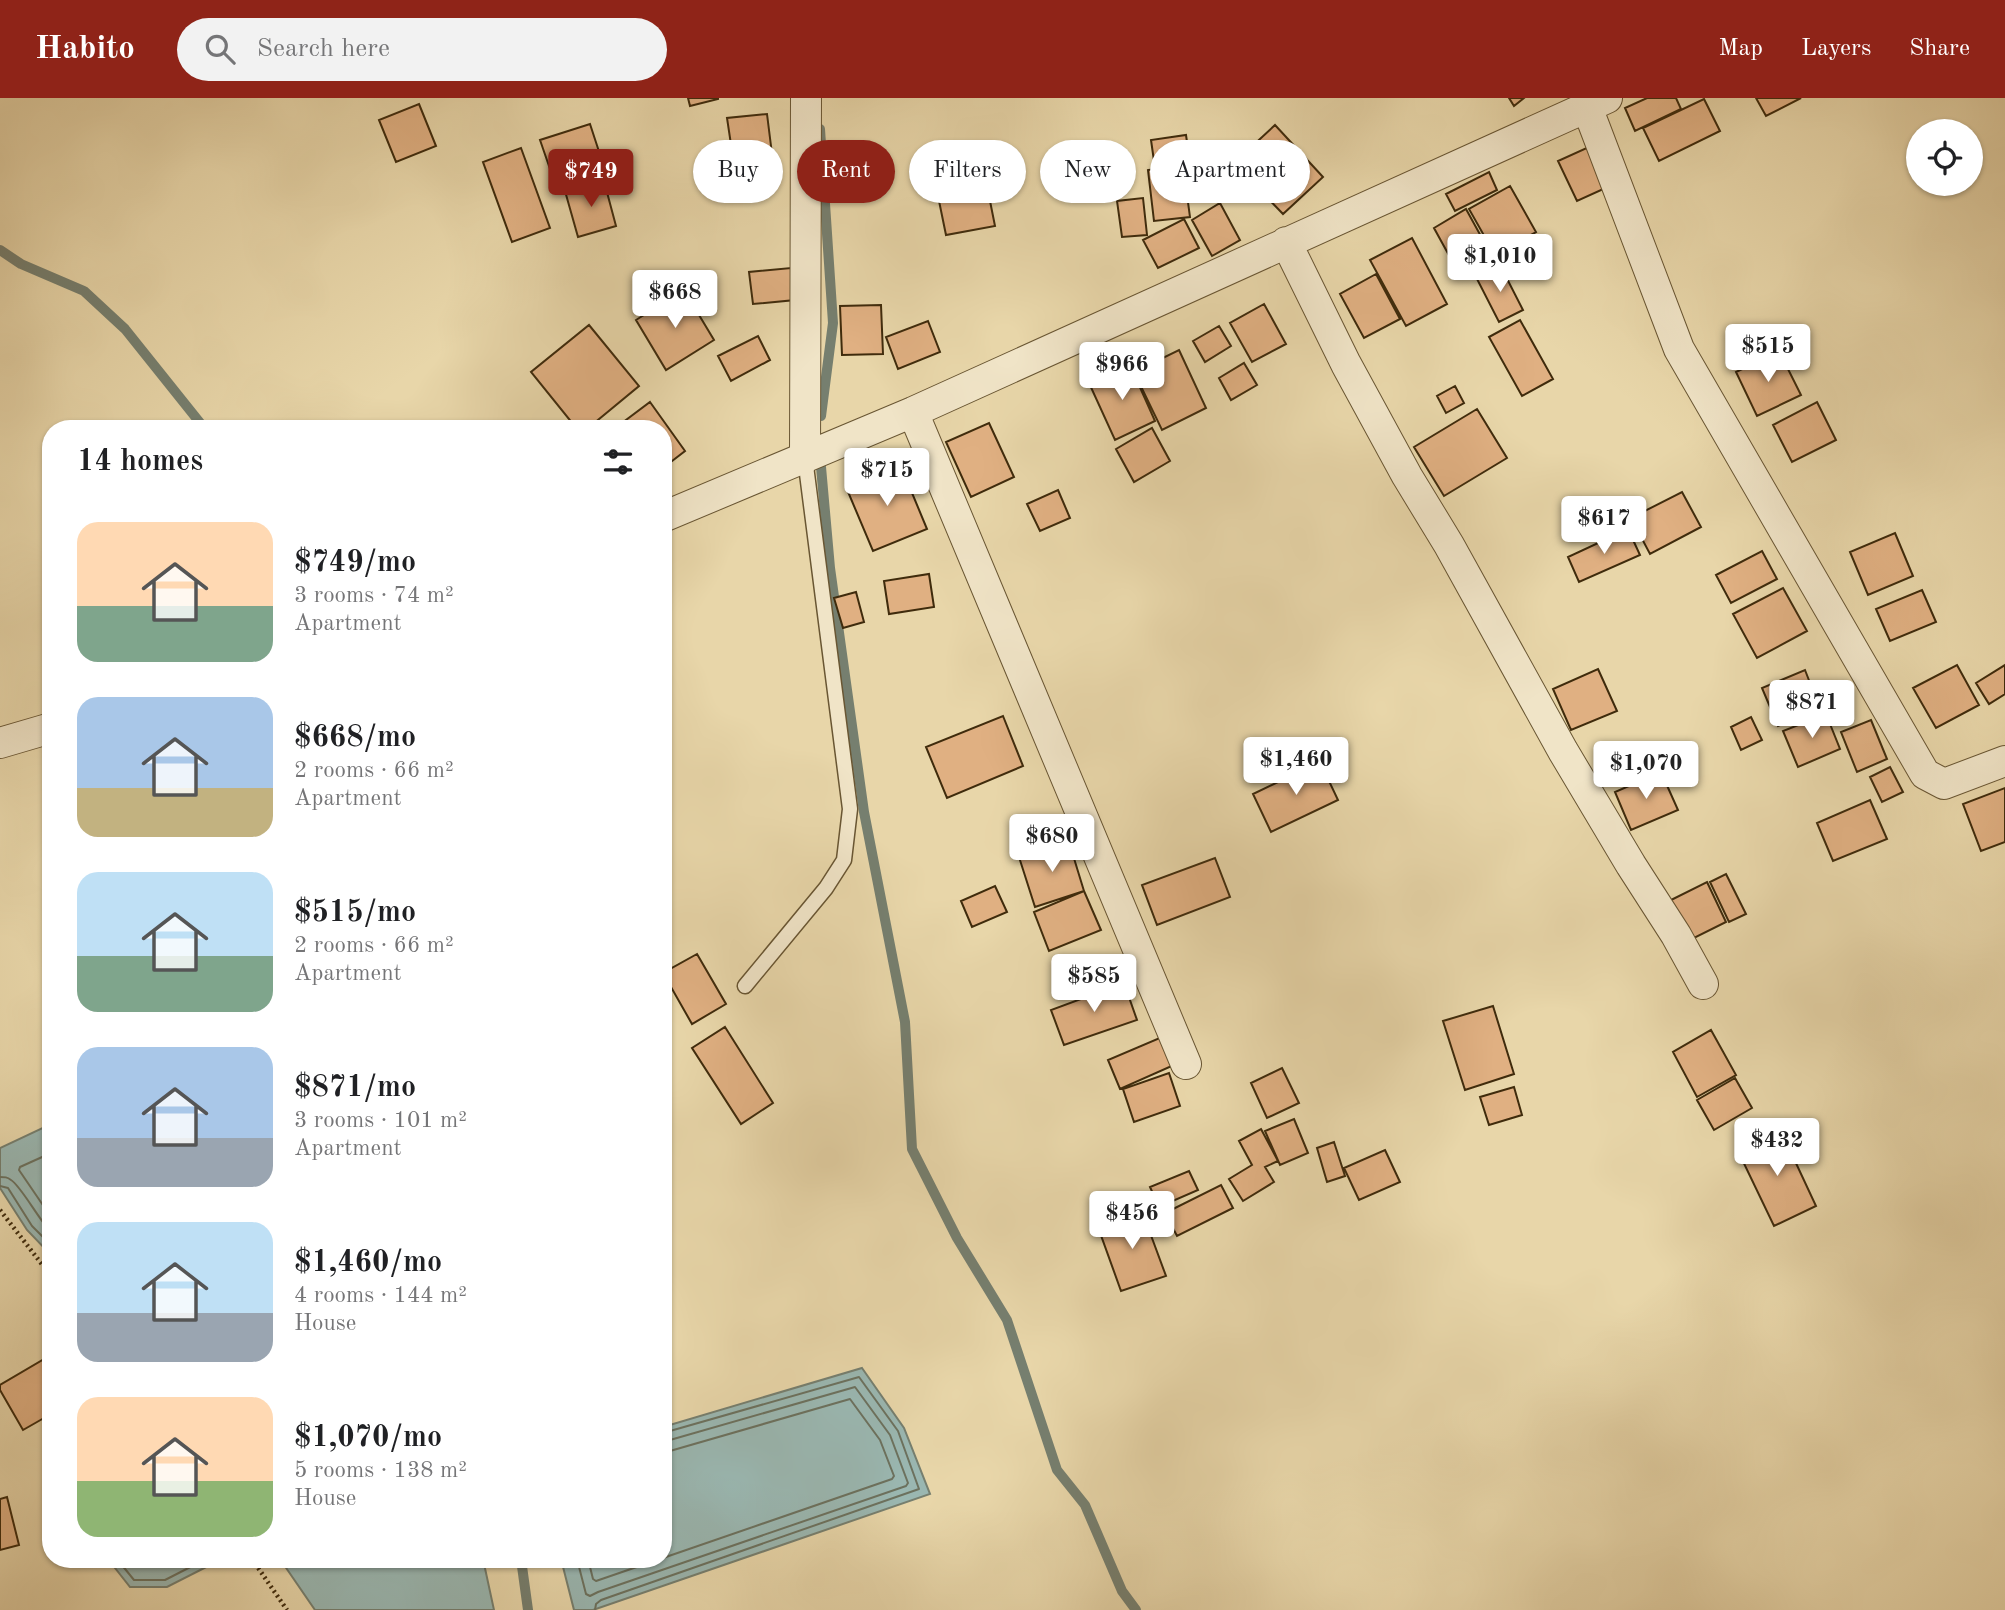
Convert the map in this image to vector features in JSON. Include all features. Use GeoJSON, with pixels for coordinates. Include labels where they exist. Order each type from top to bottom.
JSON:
{"type":"FeatureCollection","features":[{"type":"Feature","properties":{"kind":"street"},"geometry":{"type":"LineString","coordinates":[[805,458],[806,98]]}},
{"type":"Feature","properties":{"kind":"street"},"geometry":{"type":"LineString","coordinates":[[672,513],[913,412],[1597,102],[1679,349],[1925,775],[1944,785],[2005,761]]}},
{"type":"Feature","properties":{"kind":"street"},"geometry":{"type":"LineString","coordinates":[[1286,242],[1346,364],[1407,476],[1455,556],[1563,751],[1703,984]]}},
{"type":"Feature","properties":{"kind":"street"},"geometry":{"type":"LineString","coordinates":[[913,412],[1186,1065]]}},
{"type":"Feature","properties":{"kind":"street"},"geometry":{"type":"LineString","coordinates":[[0,743],[42,731]]}},
{"type":"Feature","properties":{"kind":"lane"},"geometry":{"type":"LineString","coordinates":[[745,986],[826,888],[844,860],[850,809],[805,458]]}},
{"type":"Feature","properties":{"kind":"path"},"geometry":{"type":"LineString","coordinates":[[0,1210],[42,1264]]}},
{"type":"Feature","properties":{"kind":"path"},"geometry":{"type":"LineString","coordinates":[[258,1568],[287,1610]]}},
{"type":"Feature","properties":{"kind":"water"},"geometry":{"type":"Polygon","coordinates":[[[42,1128],[42,1246],[27,1230],[0,1188],[0,1148],[42,1128]]]}},
{"type":"Feature","properties":{"kind":"water"},"geometry":{"type":"Polygon","coordinates":[[[862,1368],[904,1428],[930,1494],[593,1610],[574,1610],[563,1568],[672,1568],[672,1424],[862,1368]]]}},
{"type":"Feature","properties":{"kind":"water"},"geometry":{"type":"Polygon","coordinates":[[[115,1568],[204,1568],[167,1587],[130,1587],[115,1568]]]}},
{"type":"Feature","properties":{"kind":"water"},"geometry":{"type":"Polygon","coordinates":[[[286,1568],[485,1568],[494,1610],[315,1610],[286,1568]]]}},
{"type":"Feature","properties":{"kind":"building"},"geometry":{"type":"Polygon","coordinates":[[[688,98],[718,98],[718,99],[690,106],[688,98]]]}},
{"type":"Feature","properties":{"kind":"building"},"geometry":{"type":"Polygon","coordinates":[[[1509,98],[1524,98],[1514,106],[1509,98]]]}},
{"type":"Feature","properties":{"kind":"building"},"geometry":{"type":"Polygon","coordinates":[[[1647,98],[1676,98],[1681,109],[1635,131],[1625,108],[1647,98]]]}},
{"type":"Feature","properties":{"kind":"building"},"geometry":{"type":"Polygon","coordinates":[[[1756,98],[1801,98],[1766,116],[1756,98]]]}},
{"type":"Feature","properties":{"kind":"building"},"geometry":{"type":"Polygon","coordinates":[[[1704,99],[1720,131],[1659,161],[1643,128],[1704,99]]]}},
{"type":"Feature","properties":{"kind":"building"},"geometry":{"type":"Polygon","coordinates":[[[419,104],[436,146],[396,162],[379,120],[419,104]]]}},
{"type":"Feature","properties":{"kind":"building"},"geometry":{"type":"Polygon","coordinates":[[[767,114],[770,140],[730,140],[727,118],[767,114]]]}},
{"type":"Feature","properties":{"kind":"building"},"geometry":{"type":"Polygon","coordinates":[[[590,124],[607,176],[558,192],[540,140],[590,124]]]}},
{"type":"Feature","properties":{"kind":"building"},"geometry":{"type":"Polygon","coordinates":[[[1275,125],[1289,140],[1259,140],[1275,125]]]}},
{"type":"Feature","properties":{"kind":"building"},"geometry":{"type":"Polygon","coordinates":[[[1186,135],[1187,140],[1151,140],[1186,135]]]}},
{"type":"Feature","properties":{"kind":"building"},"geometry":{"type":"Polygon","coordinates":[[[1591,146],[1610,186],[1577,201],[1558,161],[1591,146]]]}},
{"type":"Feature","properties":{"kind":"building"},"geometry":{"type":"Polygon","coordinates":[[[521,148],[550,228],[512,242],[483,162],[521,148]]]}},
{"type":"Feature","properties":{"kind":"building"},"geometry":{"type":"Polygon","coordinates":[[[1310,163],[1323,177],[1310,189],[1310,163]]]}},
{"type":"Feature","properties":{"kind":"building"},"geometry":{"type":"Polygon","coordinates":[[[1489,172],[1497,190],[1455,211],[1446,194],[1489,172]]]}},
{"type":"Feature","properties":{"kind":"building"},"geometry":{"type":"Polygon","coordinates":[[[604,181],[616,226],[578,237],[565,191],[604,181]]]}},
{"type":"Feature","properties":{"kind":"building"},"geometry":{"type":"Polygon","coordinates":[[[1510,186],[1536,232],[1495,255],[1469,209],[1510,186]]]}},
{"type":"Feature","properties":{"kind":"building"},"geometry":{"type":"Polygon","coordinates":[[[1143,198],[1147,235],[1122,237],[1117,203],[1136,203],[1136,199],[1143,198]]]}},
{"type":"Feature","properties":{"kind":"building"},"geometry":{"type":"Polygon","coordinates":[[[939,203],[990,203],[995,226],[946,235],[939,203]]]}},
{"type":"Feature","properties":{"kind":"building"},"geometry":{"type":"Polygon","coordinates":[[[1152,203],[1188,203],[1190,217],[1154,221],[1152,203]]]}},
{"type":"Feature","properties":{"kind":"building"},"geometry":{"type":"Polygon","coordinates":[[[1220,203],[1240,240],[1212,256],[1192,220],[1220,203]]]}},
{"type":"Feature","properties":{"kind":"building"},"geometry":{"type":"Polygon","coordinates":[[[1272,203],[1295,203],[1283,214],[1272,203]]]}},
{"type":"Feature","properties":{"kind":"building"},"geometry":{"type":"Polygon","coordinates":[[[1466,209],[1494,260],[1471,272],[1461,254],[1451,259],[1434,228],[1466,209]]]}},
{"type":"Feature","properties":{"kind":"building"},"geometry":{"type":"Polygon","coordinates":[[[1184,219],[1199,248],[1158,268],[1143,240],[1184,219]]]}},
{"type":"Feature","properties":{"kind":"building"},"geometry":{"type":"Polygon","coordinates":[[[1412,238],[1447,304],[1406,326],[1370,260],[1412,238]]]}},
{"type":"Feature","properties":{"kind":"building"},"geometry":{"type":"Polygon","coordinates":[[[1500,265],[1523,310],[1499,322],[1476,277],[1500,265]]]}},
{"type":"Feature","properties":{"kind":"building"},"geometry":{"type":"Polygon","coordinates":[[[791,268],[795,300],[753,304],[749,272],[791,268]]]}},
{"type":"Feature","properties":{"kind":"building"},"geometry":{"type":"Polygon","coordinates":[[[1376,274],[1400,319],[1364,338],[1340,294],[1376,274]]]}},
{"type":"Feature","properties":{"kind":"building"},"geometry":{"type":"Polygon","coordinates":[[[684,290],[714,340],[666,370],[636,320],[684,290]]]}},
{"type":"Feature","properties":{"kind":"building"},"geometry":{"type":"Polygon","coordinates":[[[1264,304],[1286,344],[1252,362],[1230,323],[1264,304]]]}},
{"type":"Feature","properties":{"kind":"building"},"geometry":{"type":"Polygon","coordinates":[[[881,305],[883,354],[842,355],[840,306],[881,305]]]}},
{"type":"Feature","properties":{"kind":"building"},"geometry":{"type":"Polygon","coordinates":[[[1520,320],[1553,379],[1522,396],[1489,337],[1520,320]]]}},
{"type":"Feature","properties":{"kind":"building"},"geometry":{"type":"Polygon","coordinates":[[[928,321],[940,352],[898,369],[886,337],[928,321]]]}},
{"type":"Feature","properties":{"kind":"building"},"geometry":{"type":"Polygon","coordinates":[[[589,325],[639,386],[598,420],[570,420],[531,372],[589,325]]]}},
{"type":"Feature","properties":{"kind":"building"},"geometry":{"type":"Polygon","coordinates":[[[1219,326],[1231,346],[1205,362],[1193,341],[1219,326]]]}},
{"type":"Feature","properties":{"kind":"building"},"geometry":{"type":"Polygon","coordinates":[[[758,336],[770,360],[731,381],[718,356],[758,336]]]}},
{"type":"Feature","properties":{"kind":"building"},"geometry":{"type":"Polygon","coordinates":[[[1179,350],[1206,408],[1162,430],[1134,372],[1179,350]]]}},
{"type":"Feature","properties":{"kind":"building"},"geometry":{"type":"Polygon","coordinates":[[[1779,351],[1801,395],[1757,416],[1736,372],[1779,351]]]}},
{"type":"Feature","properties":{"kind":"building"},"geometry":{"type":"Polygon","coordinates":[[[1244,363],[1257,385],[1231,400],[1219,378],[1244,363]]]}},
{"type":"Feature","properties":{"kind":"building"},"geometry":{"type":"Polygon","coordinates":[[[1130,365],[1155,421],[1115,440],[1089,383],[1130,365]]]}},
{"type":"Feature","properties":{"kind":"building"},"geometry":{"type":"Polygon","coordinates":[[[1455,386],[1464,403],[1446,413],[1437,396],[1455,386]]]}},
{"type":"Feature","properties":{"kind":"building"},"geometry":{"type":"Polygon","coordinates":[[[650,402],[663,420],[626,420],[650,402]]]}},
{"type":"Feature","properties":{"kind":"building"},"geometry":{"type":"Polygon","coordinates":[[[1817,402],[1836,440],[1792,462],[1773,425],[1817,402]]]}},
{"type":"Feature","properties":{"kind":"building"},"geometry":{"type":"Polygon","coordinates":[[[1477,409],[1507,458],[1444,496],[1414,447],[1477,409]]]}},
{"type":"Feature","properties":{"kind":"building"},"geometry":{"type":"Polygon","coordinates":[[[989,423],[1014,477],[971,497],[946,442],[989,423]]]}},
{"type":"Feature","properties":{"kind":"building"},"geometry":{"type":"Polygon","coordinates":[[[1152,428],[1170,461],[1134,482],[1116,449],[1152,428]]]}},
{"type":"Feature","properties":{"kind":"building"},"geometry":{"type":"Polygon","coordinates":[[[672,433],[685,451],[672,461],[672,433]]]}},
{"type":"Feature","properties":{"kind":"building"},"geometry":{"type":"Polygon","coordinates":[[[900,464],[927,529],[873,551],[846,487],[900,464]]]}},
{"type":"Feature","properties":{"kind":"building"},"geometry":{"type":"Polygon","coordinates":[[[1058,490],[1070,518],[1040,531],[1027,504],[1058,490]]]}},
{"type":"Feature","properties":{"kind":"building"},"geometry":{"type":"Polygon","coordinates":[[[1682,492],[1701,527],[1650,554],[1631,518],[1682,492]]]}},
{"type":"Feature","properties":{"kind":"building"},"geometry":{"type":"Polygon","coordinates":[[[1628,529],[1640,555],[1579,582],[1568,557],[1628,529]]]}},
{"type":"Feature","properties":{"kind":"building"},"geometry":{"type":"Polygon","coordinates":[[[1895,533],[1913,576],[1868,595],[1850,552],[1895,533]]]}},
{"type":"Feature","properties":{"kind":"building"},"geometry":{"type":"Polygon","coordinates":[[[1762,551],[1777,579],[1731,603],[1716,575],[1762,551]]]}},
{"type":"Feature","properties":{"kind":"building"},"geometry":{"type":"Polygon","coordinates":[[[929,574],[934,607],[889,614],[884,581],[929,574]]]}},
{"type":"Feature","properties":{"kind":"building"},"geometry":{"type":"Polygon","coordinates":[[[1783,588],[1807,631],[1757,658],[1733,614],[1783,588]]]}},
{"type":"Feature","properties":{"kind":"building"},"geometry":{"type":"Polygon","coordinates":[[[1922,590],[1936,622],[1890,641],[1876,609],[1922,590]]]}},
{"type":"Feature","properties":{"kind":"building"},"geometry":{"type":"Polygon","coordinates":[[[856,592],[864,622],[843,628],[834,598],[856,592]]]}},
{"type":"Feature","properties":{"kind":"building"},"geometry":{"type":"Polygon","coordinates":[[[1957,665],[1979,705],[1936,728],[1913,688],[1957,665]]]}},
{"type":"Feature","properties":{"kind":"building"},"geometry":{"type":"Polygon","coordinates":[[[2005,665],[2005,694],[1989,704],[1976,683],[2005,665]]]}},
{"type":"Feature","properties":{"kind":"building"},"geometry":{"type":"Polygon","coordinates":[[[1598,669],[1617,711],[1571,730],[1553,689],[1598,669]]]}},
{"type":"Feature","properties":{"kind":"building"},"geometry":{"type":"Polygon","coordinates":[[[1805,670],[1820,709],[1778,726],[1762,688],[1805,670]]]}},
{"type":"Feature","properties":{"kind":"building"},"geometry":{"type":"Polygon","coordinates":[[[1826,714],[1840,749],[1798,767],[1783,731],[1826,714]]]}},
{"type":"Feature","properties":{"kind":"building"},"geometry":{"type":"Polygon","coordinates":[[[1003,716],[1023,766],[947,798],[926,747],[1003,716]]]}},
{"type":"Feature","properties":{"kind":"building"},"geometry":{"type":"Polygon","coordinates":[[[1751,717],[1762,740],[1741,750],[1731,727],[1751,717]]]}},
{"type":"Feature","properties":{"kind":"building"},"geometry":{"type":"Polygon","coordinates":[[[1871,720],[1887,759],[1857,772],[1841,732],[1871,720]]]}},
{"type":"Feature","properties":{"kind":"building"},"geometry":{"type":"Polygon","coordinates":[[[1320,762],[1338,800],[1271,832],[1253,794],[1320,762]]]}},
{"type":"Feature","properties":{"kind":"building"},"geometry":{"type":"Polygon","coordinates":[[[1890,767],[1903,792],[1882,802],[1870,777],[1890,767]]]}},
{"type":"Feature","properties":{"kind":"building"},"geometry":{"type":"Polygon","coordinates":[[[1661,772],[1678,810],[1631,830],[1615,792],[1661,772]]]}},
{"type":"Feature","properties":{"kind":"building"},"geometry":{"type":"Polygon","coordinates":[[[2005,788],[2005,842],[1981,851],[1963,804],[2005,788]]]}},
{"type":"Feature","properties":{"kind":"building"},"geometry":{"type":"Polygon","coordinates":[[[1870,800],[1887,839],[1833,861],[1817,823],[1870,800]]]}},
{"type":"Feature","properties":{"kind":"building"},"geometry":{"type":"Polygon","coordinates":[[[1069,842],[1084,891],[1035,907],[1019,857],[1069,842]]]}},
{"type":"Feature","properties":{"kind":"building"},"geometry":{"type":"Polygon","coordinates":[[[1215,858],[1230,897],[1157,925],[1142,885],[1215,858]]]}},
{"type":"Feature","properties":{"kind":"building"},"geometry":{"type":"Polygon","coordinates":[[[1726,874],[1746,914],[1729,922],[1710,882],[1726,874]]]}},
{"type":"Feature","properties":{"kind":"building"},"geometry":{"type":"Polygon","coordinates":[[[1707,882],[1726,922],[1690,940],[1671,900],[1707,882]]]}},
{"type":"Feature","properties":{"kind":"building"},"geometry":{"type":"Polygon","coordinates":[[[995,886],[1007,912],[972,927],[961,901],[995,886]]]}},
{"type":"Feature","properties":{"kind":"building"},"geometry":{"type":"Polygon","coordinates":[[[1084,891],[1101,930],[1049,951],[1034,912],[1084,891]]]}},
{"type":"Feature","properties":{"kind":"building"},"geometry":{"type":"Polygon","coordinates":[[[697,954],[726,1004],[692,1024],[672,989],[672,968],[697,954]]]}},
{"type":"Feature","properties":{"kind":"building"},"geometry":{"type":"Polygon","coordinates":[[[1124,983],[1137,1020],[1064,1045],[1051,1010],[1124,983]]]}},
{"type":"Feature","properties":{"kind":"building"},"geometry":{"type":"Polygon","coordinates":[[[1493,1006],[1514,1074],[1465,1090],[1443,1021],[1493,1006]]]}},
{"type":"Feature","properties":{"kind":"building"},"geometry":{"type":"Polygon","coordinates":[[[725,1027],[773,1103],[741,1124],[692,1048],[725,1027]]]}},
{"type":"Feature","properties":{"kind":"building"},"geometry":{"type":"Polygon","coordinates":[[[1711,1030],[1736,1075],[1697,1097],[1673,1052],[1711,1030]]]}},
{"type":"Feature","properties":{"kind":"building"},"geometry":{"type":"Polygon","coordinates":[[[1162,1037],[1174,1065],[1120,1089],[1108,1060],[1162,1037]]]}},
{"type":"Feature","properties":{"kind":"building"},"geometry":{"type":"Polygon","coordinates":[[[1282,1068],[1299,1103],[1267,1118],[1251,1083],[1282,1068]]]}},
{"type":"Feature","properties":{"kind":"building"},"geometry":{"type":"Polygon","coordinates":[[[1169,1073],[1180,1106],[1134,1122],[1123,1089],[1169,1073]]]}},
{"type":"Feature","properties":{"kind":"building"},"geometry":{"type":"Polygon","coordinates":[[[1735,1078],[1752,1108],[1714,1130],[1697,1100],[1735,1078]]]}},
{"type":"Feature","properties":{"kind":"building"},"geometry":{"type":"Polygon","coordinates":[[[1514,1087],[1522,1115],[1489,1125],[1480,1097],[1514,1087]]]}},
{"type":"Feature","properties":{"kind":"building"},"geometry":{"type":"Polygon","coordinates":[[[1294,1119],[1308,1153],[1280,1165],[1265,1131],[1294,1119]]]}},
{"type":"Feature","properties":{"kind":"building"},"geometry":{"type":"Polygon","coordinates":[[[1261,1129],[1278,1161],[1265,1167],[1274,1182],[1243,1201],[1229,1179],[1252,1165],[1239,1141],[1261,1129]]]}},
{"type":"Feature","properties":{"kind":"building"},"geometry":{"type":"Polygon","coordinates":[[[1781,1131],[1816,1206],[1774,1226],[1738,1151],[1781,1131]]]}},
{"type":"Feature","properties":{"kind":"building"},"geometry":{"type":"Polygon","coordinates":[[[1334,1142],[1345,1176],[1327,1182],[1317,1148],[1334,1142]]]}},
{"type":"Feature","properties":{"kind":"building"},"geometry":{"type":"Polygon","coordinates":[[[1385,1150],[1400,1182],[1359,1200],[1344,1168],[1385,1150]]]}},
{"type":"Feature","properties":{"kind":"building"},"geometry":{"type":"Polygon","coordinates":[[[1189,1171],[1198,1190],[1159,1207],[1150,1187],[1189,1171]]]}},
{"type":"Feature","properties":{"kind":"building"},"geometry":{"type":"Polygon","coordinates":[[[1221,1185],[1233,1208],[1177,1236],[1165,1213],[1221,1185]]]}},
{"type":"Feature","properties":{"kind":"building"},"geometry":{"type":"Polygon","coordinates":[[[1142,1211],[1166,1276],[1121,1291],[1098,1227],[1142,1211]]]}},
{"type":"Feature","properties":{"kind":"building"},"geometry":{"type":"Polygon","coordinates":[[[42,1360],[42,1419],[23,1430],[0,1390],[0,1385],[42,1360]]]}},
{"type":"Feature","properties":{"kind":"building"},"geometry":{"type":"Polygon","coordinates":[[[7,1497],[19,1545],[0,1550],[0,1499],[7,1497]]]}},
{"type":"Feature","properties":{"kind":"waterway"},"geometry":{"type":"LineString","coordinates":[[820,129],[833,323],[821,416]]}},
{"type":"Feature","properties":{"kind":"waterway"},"geometry":{"type":"LineString","coordinates":[[0,250],[21,264],[84,291],[125,329],[198,420]]}},
{"type":"Feature","properties":{"kind":"waterway"},"geometry":{"type":"LineString","coordinates":[[821,467],[830,568],[864,812],[905,1022],[912,1149],[957,1238],[1007,1320],[1057,1470],[1085,1505],[1122,1591],[1136,1610]]}},
{"type":"Feature","properties":{"kind":"waterway"},"geometry":{"type":"LineString","coordinates":[[522,1568],[528,1610]]}}]}
